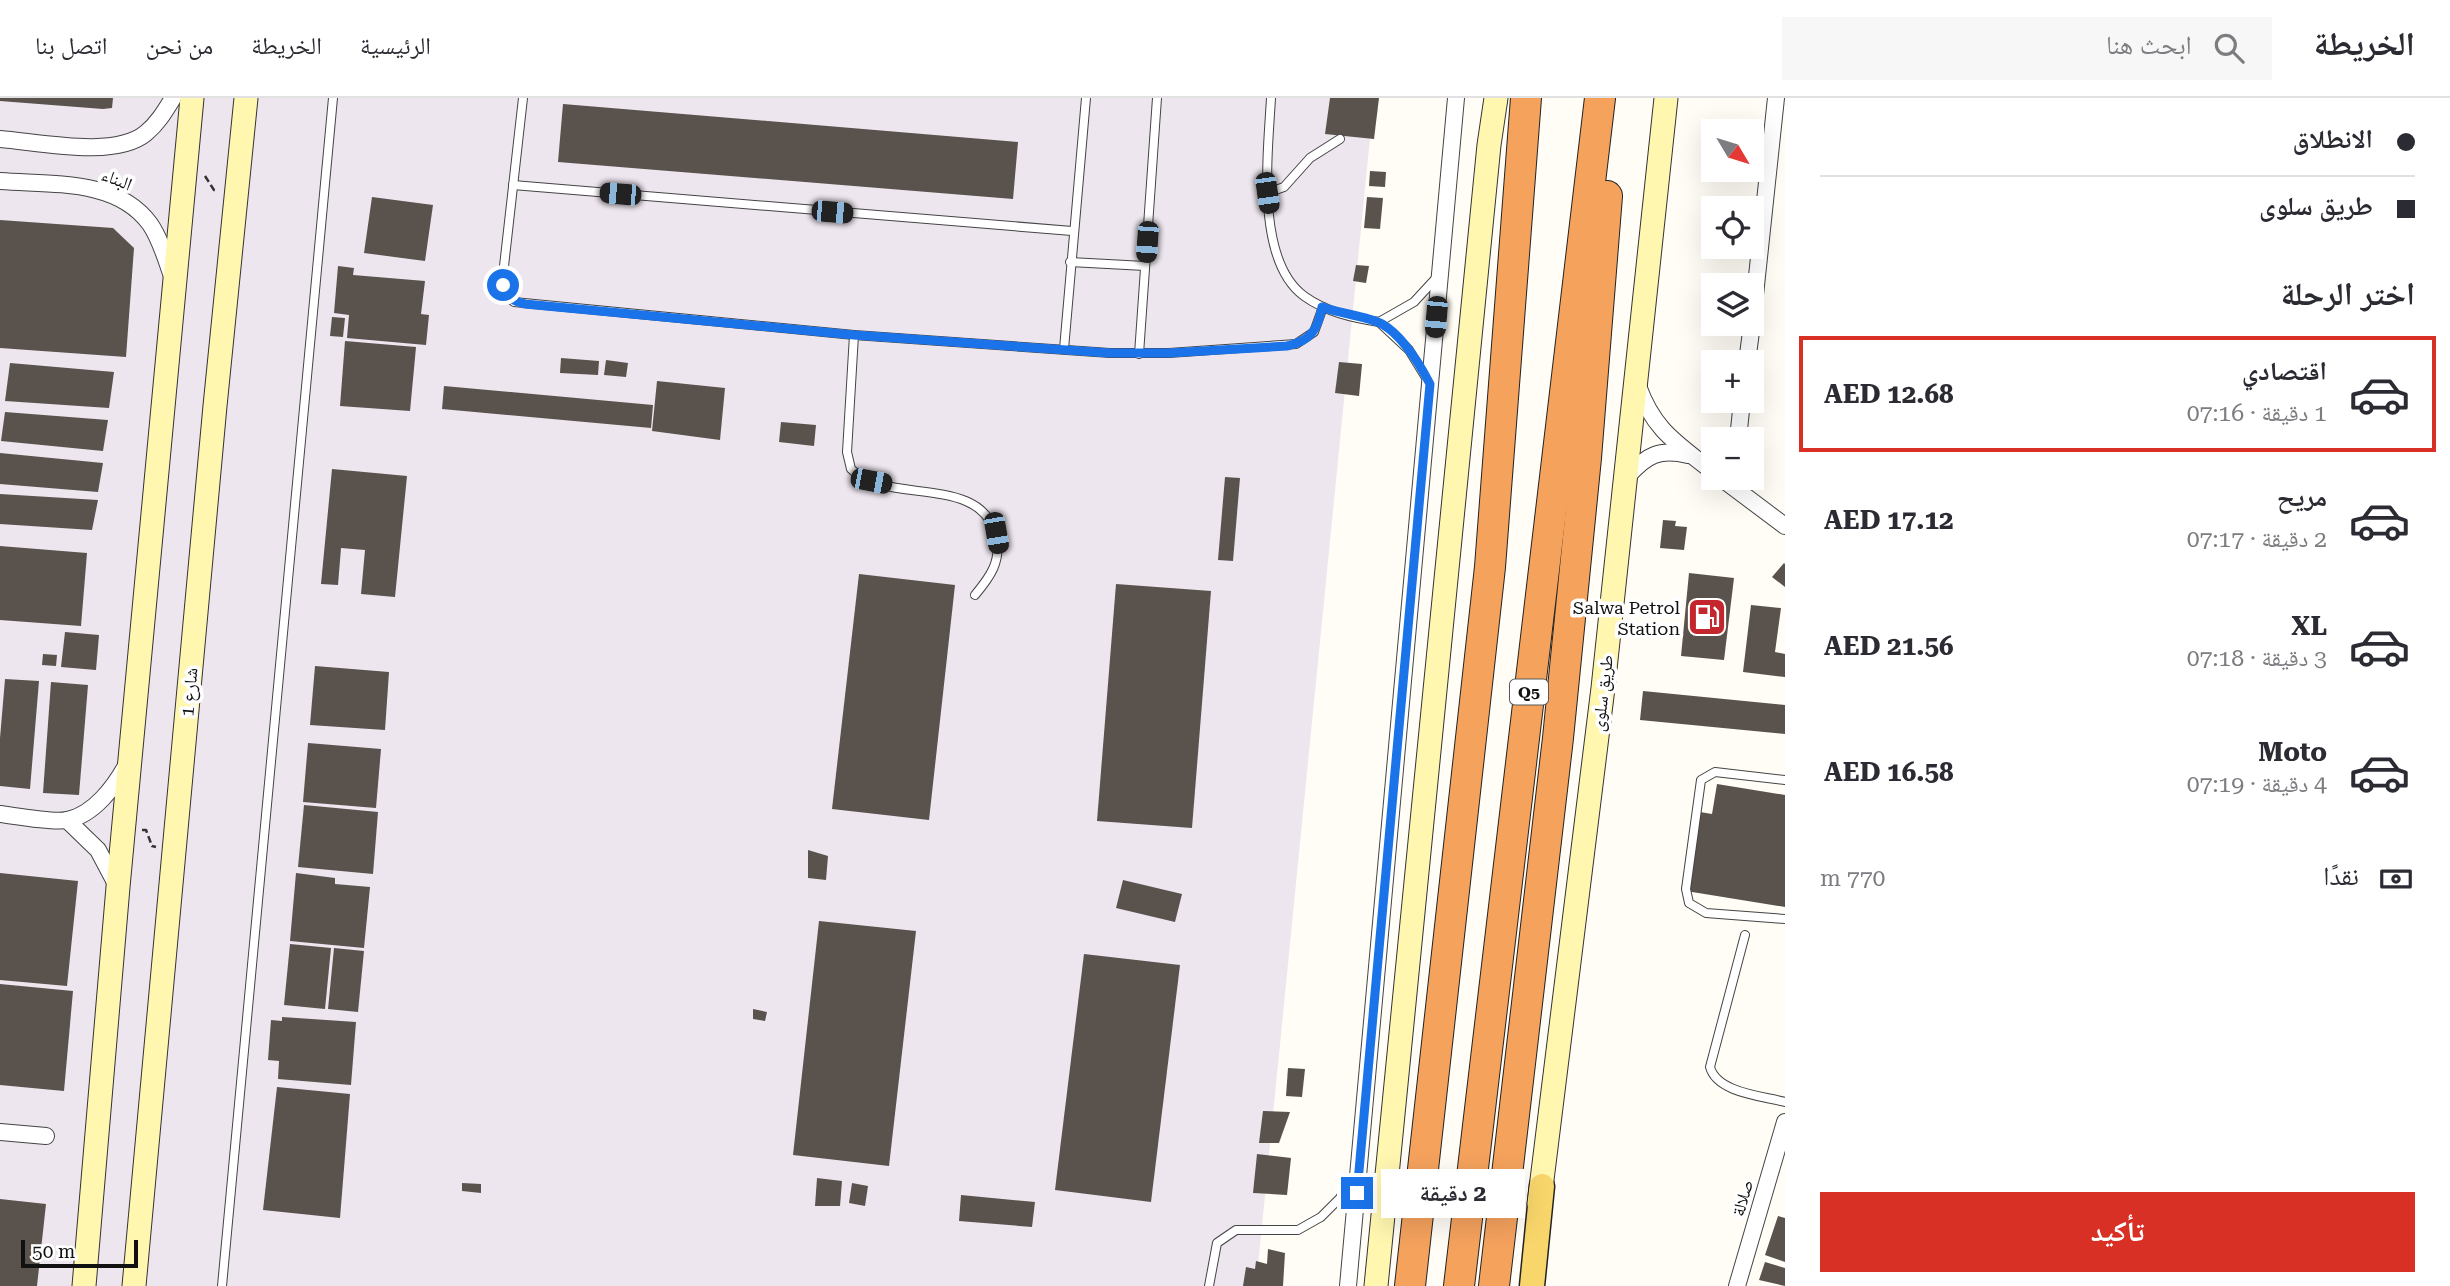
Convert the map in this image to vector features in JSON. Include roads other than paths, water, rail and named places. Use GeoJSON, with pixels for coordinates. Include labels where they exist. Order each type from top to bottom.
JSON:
{"type":"FeatureCollection","features":[{"type":"Feature","properties":{"kind":"highway"},"geometry":{"type":"LineString","coordinates":[[1410,1286],[1490,567],[1526,98]]}},
{"type":"Feature","properties":{"kind":"highway","name":"Q5"},"geometry":{"type":"LineString","coordinates":[[1459,1286],[1600,98]]}},
{"type":"Feature","properties":{"kind":"highway"},"geometry":{"type":"LineString","coordinates":[[1494,1286],[1558,738],[1585,471],[1607,208],[1607,98]]}},
{"type":"Feature","properties":{"kind":"main road"},"geometry":{"type":"LineString","coordinates":[[84,1286],[118,887],[192,98]]}},
{"type":"Feature","properties":{"kind":"main road"},"geometry":{"type":"LineString","coordinates":[[1376,1286],[1489,145],[1496,98]]}},
{"type":"Feature","properties":{"kind":"main road","name":"طريق سلوى"},"geometry":{"type":"LineString","coordinates":[[1524,1286],[1542,1186],[1627,477],[1667,98]]}},
{"type":"Feature","properties":{"kind":"main road","name":"شارع 1"},"geometry":{"type":"LineString","coordinates":[[134,1286],[236,194],[247,101]]}},
{"type":"Feature","properties":{"kind":"main road"},"geometry":{"type":"LineString","coordinates":[[1532,1286],[1542,1186]]}},
{"type":"Feature","properties":{"kind":"street","name":"البناء"},"geometry":{"type":"LineString","coordinates":[[0,139],[104,147],[127,144],[145,134],[173,98]]}},
{"type":"Feature","properties":{"kind":"street"},"geometry":{"type":"LineString","coordinates":[[1348,1286],[1456,98]]}},
{"type":"Feature","properties":{"kind":"street"},"geometry":{"type":"LineString","coordinates":[[1757,273],[1776,98]]}},
{"type":"Feature","properties":{"kind":"street","name":"البناء"},"geometry":{"type":"LineString","coordinates":[[0,181],[98,190],[123,199],[151,225],[174,282]]}},
{"type":"Feature","properties":{"kind":"street"},"geometry":{"type":"LineString","coordinates":[[1637,384],[1652,418],[1661,429],[1701,462]]}},
{"type":"Feature","properties":{"kind":"street"},"geometry":{"type":"LineString","coordinates":[[1627,477],[1648,456],[1661,451],[1693,456]]}},
{"type":"Feature","properties":{"kind":"street"},"geometry":{"type":"LineString","coordinates":[[1740,490],[1785,527]]}},
{"type":"Feature","properties":{"kind":"street"},"geometry":{"type":"LineString","coordinates":[[0,814],[67,820],[87,810],[105,796],[131,757]]}},
{"type":"Feature","properties":{"kind":"street"},"geometry":{"type":"LineString","coordinates":[[67,820],[98,850],[118,887]]}},
{"type":"Feature","properties":{"kind":"street","name":"صلالة"},"geometry":{"type":"LineString","coordinates":[[1737,1286],[1785,1122]]}},
{"type":"Feature","properties":{"kind":"street"},"geometry":{"type":"LineString","coordinates":[[0,1132],[46,1136]]}},
{"type":"Feature","properties":{"kind":"lane"},"geometry":{"type":"LineString","coordinates":[[222,1286],[333,98]]}},
{"type":"Feature","properties":{"kind":"lane"},"geometry":{"type":"LineString","coordinates":[[523,98],[503,285],[507,296],[514,302],[854,335],[1139,354],[1296,344],[1314,332],[1322,307]]}},
{"type":"Feature","properties":{"kind":"lane"},"geometry":{"type":"LineString","coordinates":[[1064,349],[1072,231],[1086,98]]}},
{"type":"Feature","properties":{"kind":"lane"},"geometry":{"type":"LineString","coordinates":[[1139,354],[1157,98]]}},
{"type":"Feature","properties":{"kind":"lane"},"geometry":{"type":"LineString","coordinates":[[1271,98],[1267,193],[1275,247],[1283,271],[1293,286],[1322,307],[1380,322],[1409,350],[1430,384]]}},
{"type":"Feature","properties":{"kind":"lane"},"geometry":{"type":"LineString","coordinates":[[1267,193],[1284,187],[1310,158],[1340,139]]}},
{"type":"Feature","properties":{"kind":"lane"},"geometry":{"type":"LineString","coordinates":[[513,185],[1072,231]]}},
{"type":"Feature","properties":{"kind":"lane"},"geometry":{"type":"LineString","coordinates":[[1070,262],[1145,266]]}},
{"type":"Feature","properties":{"kind":"lane"},"geometry":{"type":"LineString","coordinates":[[1380,322],[1414,302],[1440,272]]}},
{"type":"Feature","properties":{"kind":"lane"},"geometry":{"type":"LineString","coordinates":[[854,335],[847,452],[851,469],[871,481],[953,497],[979,509],[989,520],[998,548],[997,563],[991,576],[975,595]]}},
{"type":"Feature","properties":{"kind":"lane"},"geometry":{"type":"LineString","coordinates":[[1785,780],[1715,772],[1701,780],[1686,889],[1689,903],[1706,913],[1785,919]]}},
{"type":"Feature","properties":{"kind":"lane"},"geometry":{"type":"LineString","coordinates":[[1745,935],[1710,1061],[1712,1073],[1725,1085],[1785,1102]]}},
{"type":"Feature","properties":{"kind":"lane"},"geometry":{"type":"LineString","coordinates":[[1209,1286],[1217,1242],[1236,1230],[1298,1230],[1321,1217],[1340,1198],[1359,1170]]}},
{"type":"Feature","properties":{"kind":"place","name":"Salwa Petrol Station"},"geometry":{"type":"Point","coordinates":[1707,617]}}]}
